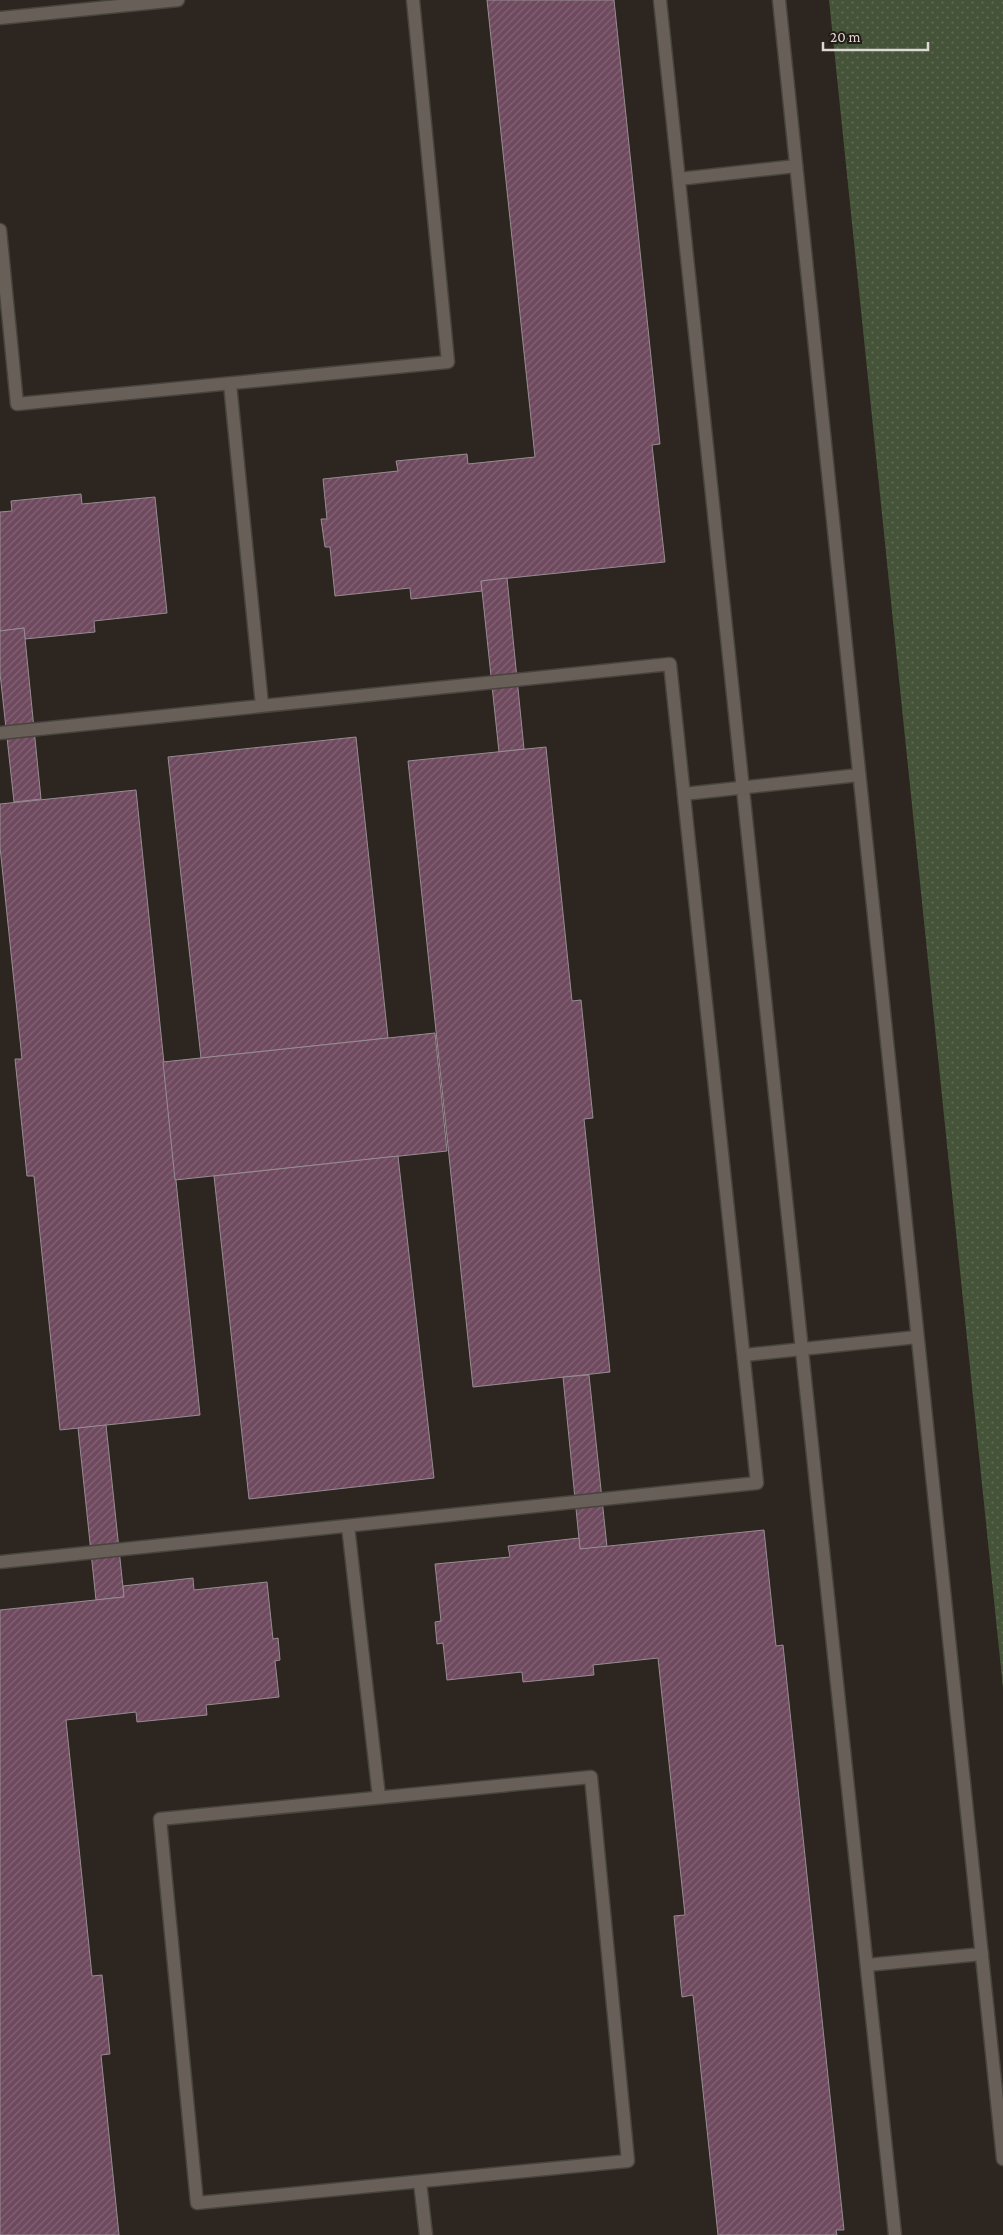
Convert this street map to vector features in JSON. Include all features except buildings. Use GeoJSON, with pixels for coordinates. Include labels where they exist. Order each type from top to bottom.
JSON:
{"type":"FeatureCollection","features":[{"type":"Feature","properties":{"kind":"lane"},"geometry":{"type":"LineString","coordinates":[[0,18],[178,0]]}},
{"type":"Feature","properties":{"kind":"lane"},"geometry":{"type":"LineString","coordinates":[[0,230],[17,404],[448,362],[413,0]]}},
{"type":"Feature","properties":{"kind":"lane"},"geometry":{"type":"LineString","coordinates":[[660,0],[895,2235]]}},
{"type":"Feature","properties":{"kind":"lane"},"geometry":{"type":"LineString","coordinates":[[779,0],[1003,2159]]}},
{"type":"Feature","properties":{"kind":"lane"},"geometry":{"type":"LineString","coordinates":[[679,178],[796,166]]}},
{"type":"Feature","properties":{"kind":"lane"},"geometry":{"type":"LineString","coordinates":[[230,384],[262,705]]}},
{"type":"Feature","properties":{"kind":"lane"},"geometry":{"type":"LineString","coordinates":[[0,733],[670,664],[745,1355],[757,1483],[0,1562]]}},
{"type":"Feature","properties":{"kind":"lane"},"geometry":{"type":"LineString","coordinates":[[684,794],[860,775]]}},
{"type":"Feature","properties":{"kind":"lane"},"geometry":{"type":"LineString","coordinates":[[745,1355],[918,1337]]}},
{"type":"Feature","properties":{"kind":"lane"},"geometry":{"type":"LineString","coordinates":[[348,1526],[378,1797]]}},
{"type":"Feature","properties":{"kind":"lane"},"geometry":{"type":"LineString","coordinates":[[591,1777],[628,2161],[198,2203],[160,1819],[378,1797],[591,1777]]}},
{"type":"Feature","properties":{"kind":"lane"},"geometry":{"type":"LineString","coordinates":[[867,1965],[982,1954]]}},
{"type":"Feature","properties":{"kind":"lane"},"geometry":{"type":"LineString","coordinates":[[420,2182],[426,2235]]}},
{"type":"Feature","properties":{"kind":"green space"},"geometry":{"type":"Polygon","coordinates":[[[829,0],[1003,0],[1003,1688],[829,0]]]}}]}
